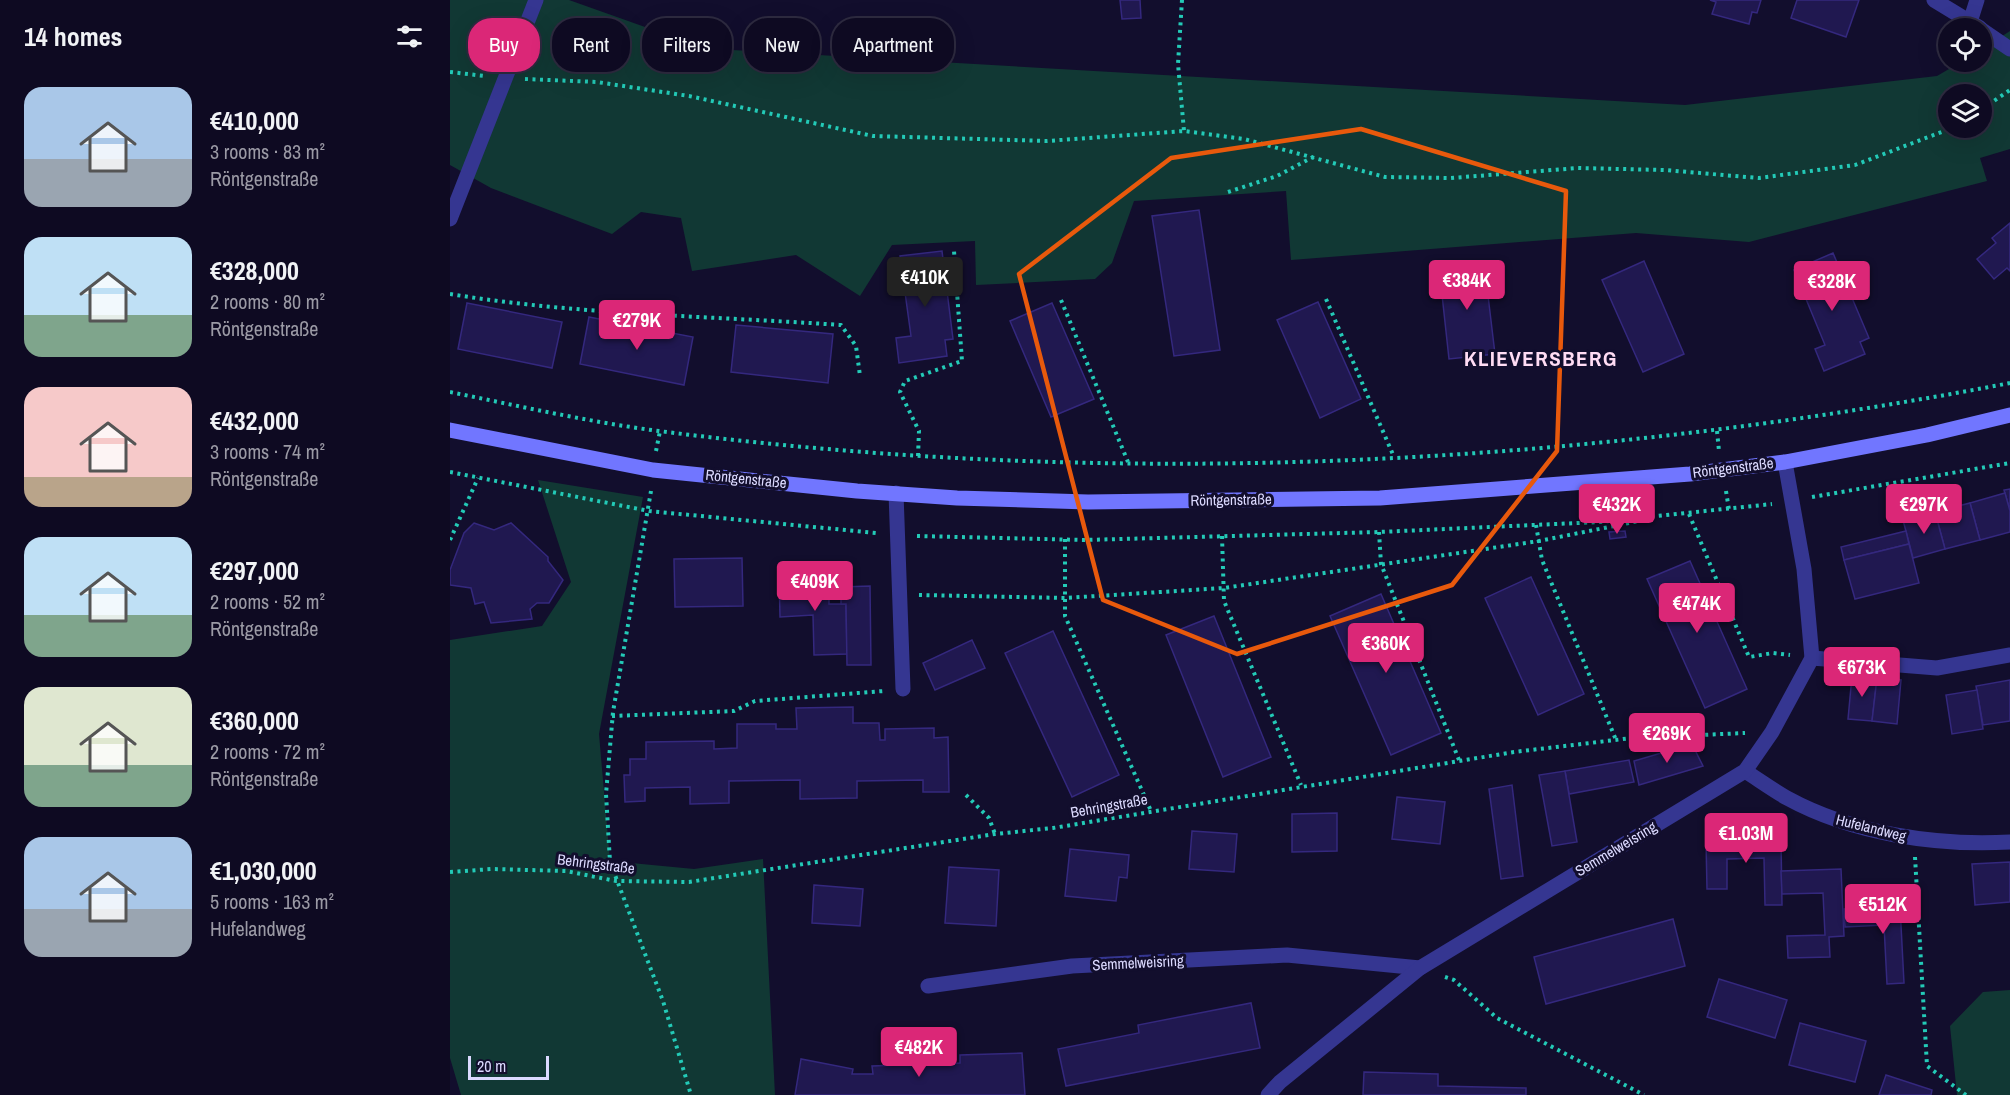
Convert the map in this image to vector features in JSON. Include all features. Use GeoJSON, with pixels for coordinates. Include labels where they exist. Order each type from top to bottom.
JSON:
{"type":"FeatureCollection","features":[{"type":"Feature","properties":{"kind":"street"},"geometry":{"type":"LineString","coordinates":[[450,219],[536,0]]}},
{"type":"Feature","properties":{"kind":"street"},"geometry":{"type":"LineString","coordinates":[[1934,0],[1963,18]]}},
{"type":"Feature","properties":{"kind":"street"},"geometry":{"type":"LineString","coordinates":[[1977,0],[1977,18]]}},
{"type":"Feature","properties":{"kind":"street"},"geometry":{"type":"LineString","coordinates":[[1992,37],[2010,49]]}},
{"type":"Feature","properties":{"kind":"street","name":"Röntgenstraße"},"geometry":{"type":"LineString","coordinates":[[450,430],[653,470],[896,493],[1088,502],[1380,498],[1595,483],[1785,462],[1927,435],[2010,415]]}},
{"type":"Feature","properties":{"kind":"street"},"geometry":{"type":"LineString","coordinates":[[1785,462],[1804,569],[1812,658],[1937,668],[2010,655]]}},
{"type":"Feature","properties":{"kind":"street"},"geometry":{"type":"LineString","coordinates":[[896,493],[903,689]]}},
{"type":"Feature","properties":{"kind":"street","name":"Semmelweisring"},"geometry":{"type":"LineString","coordinates":[[1268,1095],[1280,1082],[1420,968],[1745,771],[1772,732],[1812,658]]}},
{"type":"Feature","properties":{"kind":"street","name":"Hufelandweg"},"geometry":{"type":"LineString","coordinates":[[1745,771],[1787,798],[1832,818],[1914,838],[1980,843],[2010,842]]}},
{"type":"Feature","properties":{"kind":"street","name":"Semmelweisring"},"geometry":{"type":"LineString","coordinates":[[928,986],[1072,966],[1287,955],[1420,968]]}},
{"type":"Feature","properties":{"kind":"path"},"geometry":{"type":"LineString","coordinates":[[1182,0],[1178,64],[1184,130]]}},
{"type":"Feature","properties":{"kind":"path"},"geometry":{"type":"LineString","coordinates":[[450,72],[504,79],[597,82],[689,96],[873,136],[1047,141],[1184,130],[1245,139],[1315,156],[1385,177],[1451,178],[1578,168],[1664,170],[1759,178],[1855,165],[1938,133]]}},
{"type":"Feature","properties":{"kind":"path"},"geometry":{"type":"LineString","coordinates":[[1992,102],[2010,90]]}},
{"type":"Feature","properties":{"kind":"path"},"geometry":{"type":"LineString","coordinates":[[1228,192],[1277,176],[1315,156]]}},
{"type":"Feature","properties":{"kind":"path"},"geometry":{"type":"LineString","coordinates":[[918,456],[919,431],[900,392],[905,381],[962,361],[954,251]]}},
{"type":"Feature","properties":{"kind":"path"},"geometry":{"type":"LineString","coordinates":[[450,294],[517,304],[644,315],[841,325],[856,346],[860,376]]}},
{"type":"Feature","properties":{"kind":"path"},"geometry":{"type":"LineString","coordinates":[[1326,299],[1394,457]]}},
{"type":"Feature","properties":{"kind":"path"},"geometry":{"type":"LineString","coordinates":[[1061,300],[1128,462]]}},
{"type":"Feature","properties":{"kind":"path"},"geometry":{"type":"LineString","coordinates":[[450,392],[574,418],[660,431],[918,456],[1128,462],[1246,462],[1478,453],[1680,436],[1910,402],[2010,383]]}},
{"type":"Feature","properties":{"kind":"path"},"geometry":{"type":"LineString","coordinates":[[450,540],[478,478]]}},
{"type":"Feature","properties":{"kind":"path"},"geometry":{"type":"LineString","coordinates":[[649,511],[612,716],[606,794],[610,862],[663,1001],[691,1095]]}},
{"type":"Feature","properties":{"kind":"path"},"geometry":{"type":"LineString","coordinates":[[1689,514],[1749,657],[1773,653]]}},
{"type":"Feature","properties":{"kind":"path"},"geometry":{"type":"LineString","coordinates":[[900,595],[1065,598],[1224,588],[1539,541],[1672,515]]}},
{"type":"Feature","properties":{"kind":"path"},"geometry":{"type":"LineString","coordinates":[[1536,525],[1542,560],[1616,740]]}},
{"type":"Feature","properties":{"kind":"path"},"geometry":{"type":"LineString","coordinates":[[1379,532],[1381,564],[1459,760]]}},
{"type":"Feature","properties":{"kind":"path"},"geometry":{"type":"LineString","coordinates":[[1222,536],[1224,601],[1301,785]]}},
{"type":"Feature","properties":{"kind":"path"},"geometry":{"type":"LineString","coordinates":[[1065,539],[1065,616],[1151,812]]}},
{"type":"Feature","properties":{"kind":"path"},"geometry":{"type":"LineString","coordinates":[[612,716],[734,711],[756,701],[903,689]]}},
{"type":"Feature","properties":{"kind":"path","name":"Behringstraße"},"geometry":{"type":"LineString","coordinates":[[450,872],[492,869],[566,871],[616,881],[689,882],[995,834],[1053,828],[1459,760],[1616,740],[1772,732]]}},
{"type":"Feature","properties":{"kind":"path"},"geometry":{"type":"LineString","coordinates":[[966,795],[989,818],[995,834]]}},
{"type":"Feature","properties":{"kind":"path"},"geometry":{"type":"LineString","coordinates":[[1914,838],[1927,1066],[1966,1095]]}},
{"type":"Feature","properties":{"kind":"path"},"geometry":{"type":"LineString","coordinates":[[1420,968],[1454,980],[1497,1018],[1644,1095]]}},
{"type":"Feature","properties":{"kind":"highlighted area"},"geometry":{"type":"Polygon","coordinates":[[[1361,129],[1566,191],[1557,451],[1452,585],[1237,654],[1103,600],[1019,274],[1171,158],[1361,129]]]}},
{"type":"Feature","properties":{"kind":"green space"},"geometry":{"type":"Polygon","coordinates":[[[450,0],[569,0],[620,18],[552,18],[552,72],[630,72],[630,22],[642,26],[642,72],[732,72],[732,50],[744,51],[744,72],[820,72],[820,55],[832,56],[832,72],[954,72],[954,63],[1685,105],[1937,76],[1944,72],[1992,72],[1992,43],[2010,31],[2010,149],[1980,158],[1987,181],[1749,242],[1636,233],[1291,260],[1286,191],[1134,201],[1112,263],[1095,279],[976,285],[975,241],[892,245],[860,296],[796,255],[692,271],[681,218],[641,212],[612,234],[491,188],[450,165],[450,0]]]}},
{"type":"Feature","properties":{"kind":"green space"},"geometry":{"type":"Polygon","coordinates":[[[538,480],[643,497],[599,734],[610,861],[694,869],[763,859],[775,1095],[461,1095],[450,1058],[450,640],[542,626],[571,582],[538,480]]]}},
{"type":"Feature","properties":{"kind":"green space"},"geometry":{"type":"Polygon","coordinates":[[[2010,990],[2010,1095],[1957,1095],[1950,1026],[1983,992],[2010,990]]]}},
{"type":"Feature","properties":{"kind":"building"},"geometry":{"type":"Polygon","coordinates":[[[1120,0],[1140,0],[1141,18],[1122,19],[1120,0]]]}},
{"type":"Feature","properties":{"kind":"building"},"geometry":{"type":"Polygon","coordinates":[[[1710,0],[1761,0],[1757,13],[1752,12],[1749,24],[1712,14],[1716,2],[1710,0]]]}},
{"type":"Feature","properties":{"kind":"building"},"geometry":{"type":"Polygon","coordinates":[[[1797,0],[1859,0],[1846,37],[1791,18],[1797,0]]]}},
{"type":"Feature","properties":{"kind":"building"},"geometry":{"type":"Polygon","coordinates":[[[1199,210],[1220,350],[1174,356],[1152,216],[1199,210]]]}},
{"type":"Feature","properties":{"kind":"building"},"geometry":{"type":"Polygon","coordinates":[[[2010,223],[2010,271],[2007,268],[1994,279],[1977,259],[1996,243],[1992,238],[2010,223]]]}},
{"type":"Feature","properties":{"kind":"building"},"geometry":{"type":"Polygon","coordinates":[[[942,251],[953,339],[945,340],[947,356],[899,363],[896,338],[911,336],[900,256],[942,251]]]}},
{"type":"Feature","properties":{"kind":"building"},"geometry":{"type":"Polygon","coordinates":[[[1833,253],[1869,338],[1860,342],[1865,354],[1824,371],[1815,349],[1825,345],[1794,270],[1833,253]]]}},
{"type":"Feature","properties":{"kind":"building"},"geometry":{"type":"Polygon","coordinates":[[[1644,261],[1684,354],[1643,372],[1602,280],[1644,261]]]}},
{"type":"Feature","properties":{"kind":"building"},"geometry":{"type":"Polygon","coordinates":[[[1484,262],[1495,354],[1449,359],[1439,267],[1484,262]]]}},
{"type":"Feature","properties":{"kind":"building"},"geometry":{"type":"Polygon","coordinates":[[[1318,302],[1361,399],[1320,418],[1277,320],[1318,302]]]}},
{"type":"Feature","properties":{"kind":"building"},"geometry":{"type":"Polygon","coordinates":[[[467,303],[562,322],[552,368],[458,349],[467,303]]]}},
{"type":"Feature","properties":{"kind":"building"},"geometry":{"type":"Polygon","coordinates":[[[1052,303],[1094,399],[1051,417],[1010,321],[1052,303]]]}},
{"type":"Feature","properties":{"kind":"building"},"geometry":{"type":"Polygon","coordinates":[[[589,317],[693,337],[684,385],[580,364],[589,317]]]}},
{"type":"Feature","properties":{"kind":"building"},"geometry":{"type":"Polygon","coordinates":[[[736,325],[833,334],[828,383],[731,372],[736,325]]]}},
{"type":"Feature","properties":{"kind":"building"},"geometry":{"type":"Polygon","coordinates":[[[2010,489],[2010,511],[2004,490],[2010,489]]]}},
{"type":"Feature","properties":{"kind":"building"},"geometry":{"type":"Polygon","coordinates":[[[2005,493],[2010,511],[2010,532],[1980,540],[1970,503],[2005,493]]]}},
{"type":"Feature","properties":{"kind":"building"},"geometry":{"type":"Polygon","coordinates":[[[1970,503],[1980,540],[1945,549],[1935,512],[1970,503]]]}},
{"type":"Feature","properties":{"kind":"building"},"geometry":{"type":"Polygon","coordinates":[[[1935,512],[1945,549],[1913,558],[1903,520],[1935,512]]]}},
{"type":"Feature","properties":{"kind":"building"},"geometry":{"type":"Polygon","coordinates":[[[474,523],[494,530],[511,523],[548,557],[548,561],[563,580],[549,603],[537,603],[530,609],[532,619],[491,623],[484,602],[475,604],[471,588],[450,585],[450,570],[464,533],[474,523]]]}},
{"type":"Feature","properties":{"kind":"building"},"geometry":{"type":"Polygon","coordinates":[[[1625,531],[1626,537],[1610,539],[1609,532],[1625,531]]]}},
{"type":"Feature","properties":{"kind":"building"},"geometry":{"type":"Polygon","coordinates":[[[1906,531],[1909,544],[1844,560],[1841,547],[1906,531]]]}},
{"type":"Feature","properties":{"kind":"building"},"geometry":{"type":"Polygon","coordinates":[[[1909,544],[1919,583],[1855,599],[1844,560],[1909,544]]]}},
{"type":"Feature","properties":{"kind":"building"},"geometry":{"type":"Polygon","coordinates":[[[742,558],[743,606],[675,607],[674,559],[742,558]]]}},
{"type":"Feature","properties":{"kind":"building"},"geometry":{"type":"Polygon","coordinates":[[[1690,561],[1747,689],[1705,708],[1647,579],[1690,561]]]}},
{"type":"Feature","properties":{"kind":"building"},"geometry":{"type":"Polygon","coordinates":[[[807,573],[807,578],[820,577],[820,587],[829,586],[829,604],[846,604],[847,654],[814,655],[813,615],[780,617],[779,574],[807,573]]]}},
{"type":"Feature","properties":{"kind":"building"},"geometry":{"type":"Polygon","coordinates":[[[1531,577],[1584,694],[1538,715],[1485,598],[1531,577]]]}},
{"type":"Feature","properties":{"kind":"building"},"geometry":{"type":"Polygon","coordinates":[[[870,586],[871,665],[847,665],[846,604],[841,604],[841,587],[870,586]]]}},
{"type":"Feature","properties":{"kind":"building"},"geometry":{"type":"Polygon","coordinates":[[[1381,594],[1441,733],[1391,755],[1330,616],[1381,594]]]}},
{"type":"Feature","properties":{"kind":"building"},"geometry":{"type":"Polygon","coordinates":[[[1214,616],[1271,757],[1223,777],[1166,635],[1214,616]]]}},
{"type":"Feature","properties":{"kind":"building"},"geometry":{"type":"Polygon","coordinates":[[[1053,631],[1119,775],[1072,797],[1005,653],[1053,631]]]}},
{"type":"Feature","properties":{"kind":"building"},"geometry":{"type":"Polygon","coordinates":[[[972,640],[985,668],[935,690],[923,663],[972,640]]]}},
{"type":"Feature","properties":{"kind":"building"},"geometry":{"type":"Polygon","coordinates":[[[1852,676],[1877,678],[1872,721],[1848,719],[1852,676]]]}},
{"type":"Feature","properties":{"kind":"building"},"geometry":{"type":"Polygon","coordinates":[[[1877,678],[1901,680],[1897,724],[1872,721],[1877,678]]]}},
{"type":"Feature","properties":{"kind":"building"},"geometry":{"type":"Polygon","coordinates":[[[2010,680],[2010,721],[1983,725],[1976,686],[2010,680]]]}},
{"type":"Feature","properties":{"kind":"building"},"geometry":{"type":"Polygon","coordinates":[[[1977,690],[1983,729],[1952,734],[1946,695],[1977,690]]]}},
{"type":"Feature","properties":{"kind":"building"},"geometry":{"type":"Polygon","coordinates":[[[853,707],[853,723],[879,723],[880,740],[885,740],[885,729],[934,728],[934,738],[948,737],[949,792],[923,792],[923,780],[857,781],[857,798],[800,799],[800,780],[729,781],[729,803],[690,804],[690,787],[645,788],[645,801],[625,802],[624,775],[630,775],[630,759],[646,759],[646,742],[714,741],[714,749],[737,748],[737,724],[776,724],[776,729],[797,729],[796,708],[853,707]]]}},
{"type":"Feature","properties":{"kind":"building"},"geometry":{"type":"Polygon","coordinates":[[[1692,744],[1703,766],[1639,785],[1634,761],[1692,744]]]}},
{"type":"Feature","properties":{"kind":"building"},"geometry":{"type":"Polygon","coordinates":[[[1629,760],[1634,782],[1569,794],[1565,771],[1629,760]]]}},
{"type":"Feature","properties":{"kind":"building"},"geometry":{"type":"Polygon","coordinates":[[[1565,771],[1577,842],[1552,846],[1539,775],[1565,771]]]}},
{"type":"Feature","properties":{"kind":"building"},"geometry":{"type":"Polygon","coordinates":[[[1512,785],[1523,876],[1501,879],[1489,789],[1512,785]]]}},
{"type":"Feature","properties":{"kind":"building"},"geometry":{"type":"Polygon","coordinates":[[[1397,797],[1445,802],[1440,844],[1392,839],[1397,797]]]}},
{"type":"Feature","properties":{"kind":"building"},"geometry":{"type":"Polygon","coordinates":[[[1337,813],[1337,851],[1292,852],[1292,814],[1337,813]]]}},
{"type":"Feature","properties":{"kind":"building"},"geometry":{"type":"Polygon","coordinates":[[[1192,831],[1237,834],[1234,872],[1189,869],[1192,831]]]}},
{"type":"Feature","properties":{"kind":"building"},"geometry":{"type":"Polygon","coordinates":[[[1781,840],[1782,905],[1765,905],[1764,858],[1727,859],[1727,889],[1707,889],[1706,841],[1781,840]]]}},
{"type":"Feature","properties":{"kind":"building"},"geometry":{"type":"Polygon","coordinates":[[[1070,849],[1129,855],[1127,878],[1119,877],[1116,901],[1065,896],[1070,849]]]}},
{"type":"Feature","properties":{"kind":"building"},"geometry":{"type":"Polygon","coordinates":[[[2010,862],[2010,902],[1975,905],[1972,864],[2010,862]]]}},
{"type":"Feature","properties":{"kind":"building"},"geometry":{"type":"Polygon","coordinates":[[[949,867],[999,870],[996,926],[945,923],[949,867]]]}},
{"type":"Feature","properties":{"kind":"building"},"geometry":{"type":"Polygon","coordinates":[[[1841,869],[1844,936],[1829,937],[1830,957],[1788,958],[1787,936],[1825,935],[1823,893],[1782,894],[1781,871],[1841,869]]]}},
{"type":"Feature","properties":{"kind":"building"},"geometry":{"type":"Polygon","coordinates":[[[814,885],[863,889],[860,926],[812,923],[814,885]]]}},
{"type":"Feature","properties":{"kind":"building"},"geometry":{"type":"Polygon","coordinates":[[[1900,906],[1904,983],[1887,984],[1884,925],[1845,927],[1844,909],[1900,906]]]}},
{"type":"Feature","properties":{"kind":"building"},"geometry":{"type":"Polygon","coordinates":[[[1673,919],[1685,966],[1546,1004],[1534,957],[1673,919]]]}},
{"type":"Feature","properties":{"kind":"building"},"geometry":{"type":"Polygon","coordinates":[[[1719,979],[1787,1000],[1775,1038],[1707,1017],[1719,979]]]}},
{"type":"Feature","properties":{"kind":"building"},"geometry":{"type":"Polygon","coordinates":[[[1251,1003],[1260,1048],[1066,1086],[1058,1049],[1139,1033],[1138,1025],[1251,1003]]]}},
{"type":"Feature","properties":{"kind":"building"},"geometry":{"type":"Polygon","coordinates":[[[1800,1023],[1866,1041],[1855,1082],[1789,1065],[1800,1023]]]}},
{"type":"Feature","properties":{"kind":"building"},"geometry":{"type":"Polygon","coordinates":[[[1022,1053],[1025,1095],[795,1095],[801,1059],[853,1069],[852,1074],[873,1074],[872,1066],[960,1063],[960,1055],[1022,1053]]]}},
{"type":"Feature","properties":{"kind":"building"},"geometry":{"type":"Polygon","coordinates":[[[1364,1072],[1438,1074],[1438,1086],[1526,1088],[1526,1095],[1363,1095],[1364,1072]]]}},
{"type":"Feature","properties":{"kind":"building"},"geometry":{"type":"Polygon","coordinates":[[[1886,1075],[1932,1090],[1931,1095],[1879,1095],[1886,1075]]]}},
{"type":"Feature","properties":{"kind":"district","name":"KLIEVERSBERG"},"geometry":{"type":"Point","coordinates":[1541,359]}}]}
